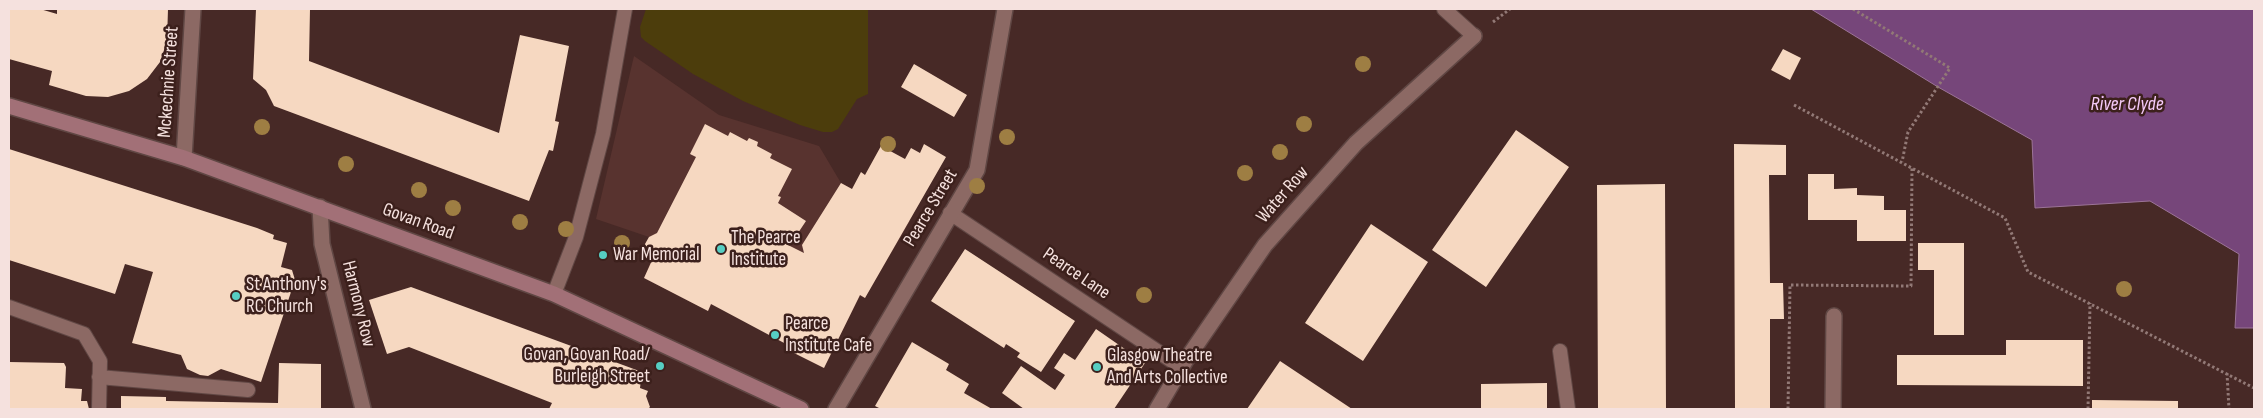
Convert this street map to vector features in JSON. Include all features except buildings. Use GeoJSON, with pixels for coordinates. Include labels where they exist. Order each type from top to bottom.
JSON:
{"type":"FeatureCollection","features":[{"type":"Feature","properties":{"kind":"street","name":"Mckechnie Street"},"geometry":{"type":"LineString","coordinates":[[184,158],[193,9]]}},
{"type":"Feature","properties":{"kind":"street","name":"Pearce Street"},"geometry":{"type":"LineString","coordinates":[[836,409],[977,170],[1005,9]]}},
{"type":"Feature","properties":{"kind":"street","name":"Water Row"},"geometry":{"type":"LineString","coordinates":[[1157,409],[1181,367],[1265,245],[1356,143],[1474,36]]}},
{"type":"Feature","properties":{"kind":"street","name":"Govan Road"},"geometry":{"type":"LineString","coordinates":[[9,106],[184,158],[554,294],[801,409]]}},
{"type":"Feature","properties":{"kind":"street","name":"Harmony Row"},"geometry":{"type":"LineString","coordinates":[[320,207],[322,244],[363,409]]}},
{"type":"Feature","properties":{"kind":"street"},"geometry":{"type":"LineString","coordinates":[[1833,409],[1834,316]]}},
{"type":"Feature","properties":{"kind":"lane"},"geometry":{"type":"LineString","coordinates":[[554,294],[576,237],[602,134],[625,9]]}},
{"type":"Feature","properties":{"kind":"lane"},"geometry":{"type":"LineString","coordinates":[[1444,9],[1474,36]]}},
{"type":"Feature","properties":{"kind":"lane","name":"Pearce Lane"},"geometry":{"type":"LineString","coordinates":[[950,213],[1181,367]]}},
{"type":"Feature","properties":{"kind":"lane"},"geometry":{"type":"LineString","coordinates":[[9,307],[84,334],[100,361],[99,409]]}},
{"type":"Feature","properties":{"kind":"lane"},"geometry":{"type":"LineString","coordinates":[[1560,351],[1568,409]]}},
{"type":"Feature","properties":{"kind":"lane"},"geometry":{"type":"LineString","coordinates":[[100,377],[248,390]]}},
{"type":"Feature","properties":{"kind":"path"},"geometry":{"type":"LineString","coordinates":[[1853,9],[1950,68],[1908,132],[1902,162]]}},
{"type":"Feature","properties":{"kind":"path"},"geometry":{"type":"LineString","coordinates":[[1794,105],[2005,218],[2028,272],[2227,372],[2254,388]]}},
{"type":"Feature","properties":{"kind":"path"},"geometry":{"type":"LineString","coordinates":[[1788,409],[1790,286],[1911,286],[1912,168]]}},
{"type":"Feature","properties":{"kind":"path"},"geometry":{"type":"LineString","coordinates":[[2088,409],[2090,303]]}},
{"type":"Feature","properties":{"kind":"path"},"geometry":{"type":"LineString","coordinates":[[2227,372],[2229,409]]}},
{"type":"Feature","properties":{"kind":"shaded area"},"geometry":{"type":"Polygon","coordinates":[[[646,9],[868,9],[868,94],[857,99],[838,129],[832,132],[823,132],[800,125],[743,101],[693,74],[645,41],[641,37],[640,27],[646,9]]]}},
{"type":"Feature","properties":{"kind":"shaded area","name":"The Pearce Institute"},"geometry":{"type":"Polygon","coordinates":[[[634,56],[719,115],[819,146],[841,183],[910,221],[865,298],[860,296],[824,368],[784,348],[786,343],[712,304],[708,311],[644,278],[653,256],[648,252],[645,244],[649,237],[596,219],[634,56]]]}},
{"type":"Feature","properties":{"kind":"water","name":"River Clyde"},"geometry":{"type":"Polygon","coordinates":[[[1811,9],[2254,9],[2254,328],[2235,328],[2239,254],[2150,201],[2035,208],[2032,140],[1938,87],[1811,9]]]}},
{"type":"Feature","properties":{"kind":"place","name":"The Pearce Institute"},"geometry":{"type":"Point","coordinates":[721,249]}},
{"type":"Feature","properties":{"kind":"place","name":"War Memorial"},"geometry":{"type":"Point","coordinates":[603,255]}},
{"type":"Feature","properties":{"kind":"place","name":"St Anthony's RC Church"},"geometry":{"type":"Point","coordinates":[236,296]}},
{"type":"Feature","properties":{"kind":"place","name":"Pearce Institute Cafe"},"geometry":{"type":"Point","coordinates":[775,335]}},
{"type":"Feature","properties":{"kind":"place","name":"Govan, Govan Road/ Burleigh Street"},"geometry":{"type":"Point","coordinates":[660,366]}},
{"type":"Feature","properties":{"kind":"place","name":"Glasgow Theatre And Arts Collective"},"geometry":{"type":"Point","coordinates":[1097,367]}}]}
